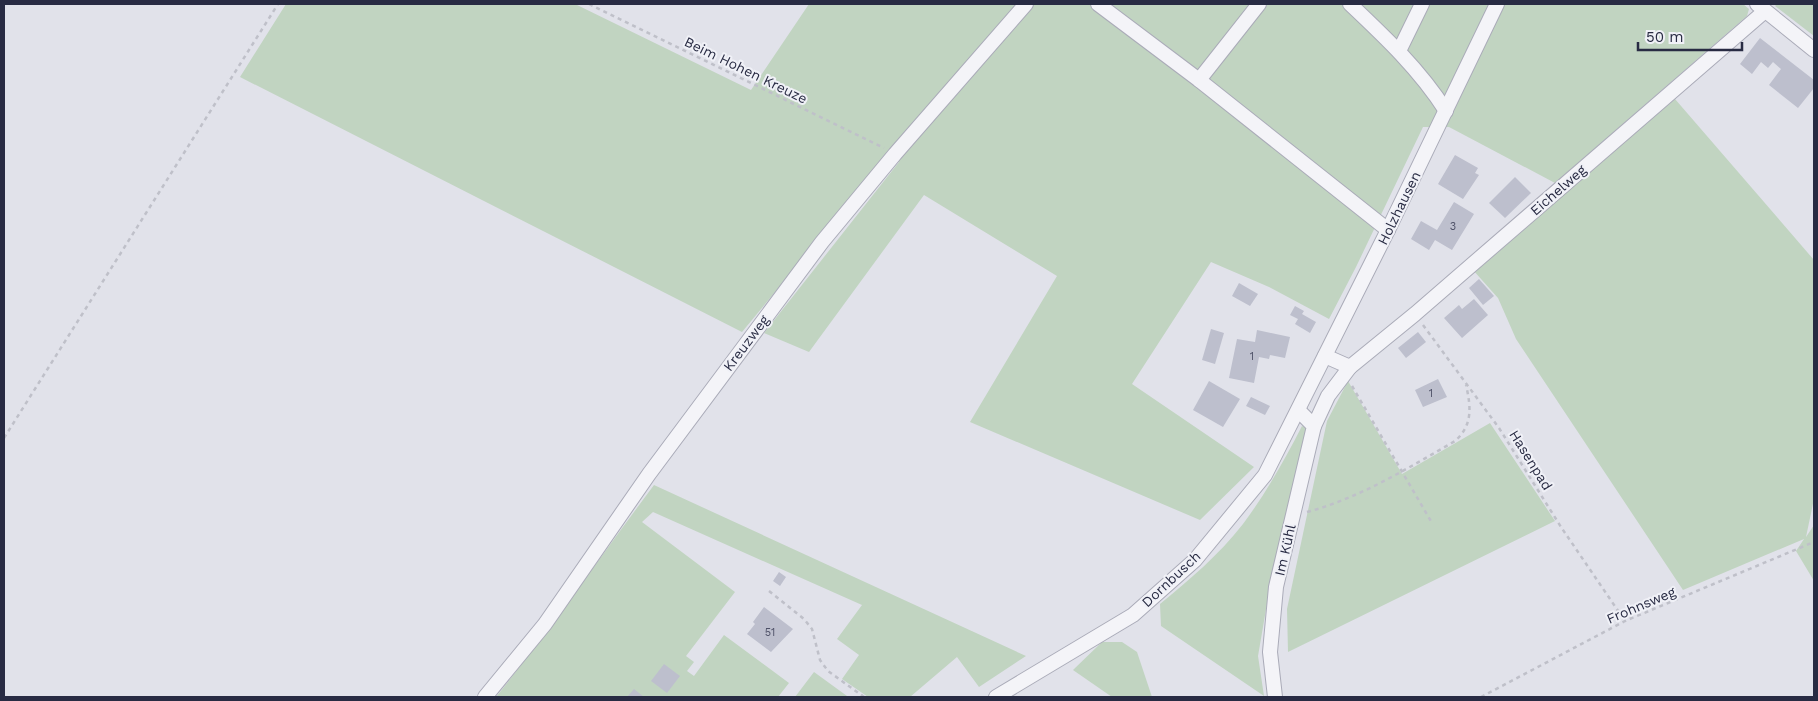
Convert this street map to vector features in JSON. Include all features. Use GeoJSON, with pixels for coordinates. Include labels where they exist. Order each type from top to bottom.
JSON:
{"type":"FeatureCollection","features":[{"type":"Feature","properties":{"kind":"street","name":"Kreuzweg"},"geometry":{"type":"LineString","coordinates":[[485,697],[544,624],[649,474],[822,242],[895,154],[1026,4]]}},
{"type":"Feature","properties":{"kind":"street"},"geometry":{"type":"LineString","coordinates":[[1098,4],[1199,80],[1388,230]]}},
{"type":"Feature","properties":{"kind":"street"},"geometry":{"type":"LineString","coordinates":[[1199,80],[1259,4]]}},
{"type":"Feature","properties":{"kind":"street"},"geometry":{"type":"LineString","coordinates":[[1350,4],[1399,51],[1430,85],[1446,111]]}},
{"type":"Feature","properties":{"kind":"street"},"geometry":{"type":"LineString","coordinates":[[1399,51],[1422,4]]}},
{"type":"Feature","properties":{"kind":"street","name":"Holzhausen"},"geometry":{"type":"LineString","coordinates":[[1299,412],[1497,4]]}},
{"type":"Feature","properties":{"kind":"street"},"geometry":{"type":"LineString","coordinates":[[1761,8],[1814,50]]}},
{"type":"Feature","properties":{"kind":"street","name":"Eichelweg"},"geometry":{"type":"LineString","coordinates":[[1314,426],[1328,396],[1347,370],[1415,314],[1761,8]]}},
{"type":"Feature","properties":{"kind":"street"},"geometry":{"type":"LineString","coordinates":[[1325,356],[1347,370]]}},
{"type":"Feature","properties":{"kind":"street"},"geometry":{"type":"LineString","coordinates":[[1299,412],[1314,426]]}},
{"type":"Feature","properties":{"kind":"street","name":"Dornbusch"},"geometry":{"type":"LineString","coordinates":[[996,697],[1133,615],[1195,560],[1265,476],[1299,412]]}},
{"type":"Feature","properties":{"kind":"street","name":"Im Kühl"},"geometry":{"type":"LineString","coordinates":[[1276,697],[1270,652],[1276,587],[1314,426]]}},
{"type":"Feature","properties":{"kind":"path"},"geometry":{"type":"LineString","coordinates":[[4,438],[278,4]]}},
{"type":"Feature","properties":{"kind":"path","name":"Beim Hohen Kreuze"},"geometry":{"type":"LineString","coordinates":[[589,4],[895,154]]}},
{"type":"Feature","properties":{"kind":"path","name":"Hasenpad"},"geometry":{"type":"LineString","coordinates":[[1415,314],[1498,428],[1561,527],[1625,621]]}},
{"type":"Feature","properties":{"kind":"path"},"geometry":{"type":"LineString","coordinates":[[1347,370],[1432,523]]}},
{"type":"Feature","properties":{"kind":"path"},"geometry":{"type":"LineString","coordinates":[[1293,515],[1326,507],[1403,471],[1455,441],[1464,432],[1470,420],[1466,383]]}},
{"type":"Feature","properties":{"kind":"path","name":"Frohnsweg"},"geometry":{"type":"LineString","coordinates":[[1481,697],[1625,621],[1814,542]]}},
{"type":"Feature","properties":{"kind":"path"},"geometry":{"type":"LineString","coordinates":[[769,591],[804,619],[812,629],[820,660],[828,671],[864,697]]}},
{"type":"Feature","properties":{"kind":"green space"},"geometry":{"type":"Polygon","coordinates":[[[286,4],[575,4],[751,90],[809,4],[1743,4],[1749,9],[1747,16],[1555,183],[1449,127],[1423,127],[1329,319],[1269,287],[1211,262],[1132,384],[1254,467],[1200,520],[970,422],[1057,276],[924,195],[809,352],[764,333],[899,162],[887,157],[742,332],[240,77],[286,4]]]}},
{"type":"Feature","properties":{"kind":"green space"},"geometry":{"type":"Polygon","coordinates":[[[1777,4],[1814,4],[1814,36],[1775,6],[1777,4]]]}},
{"type":"Feature","properties":{"kind":"green space"},"geometry":{"type":"Polygon","coordinates":[[[1675,99],[1814,260],[1814,499],[1806,537],[1814,525],[1814,581],[1796,551],[1804,539],[1683,590],[1516,339],[1498,298],[1473,270],[1675,99]]]}},
{"type":"Feature","properties":{"kind":"green space"},"geometry":{"type":"Polygon","coordinates":[[[1348,381],[1402,474],[1490,423],[1555,521],[1288,652],[1287,609],[1327,421],[1348,381]]]}},
{"type":"Feature","properties":{"kind":"green space"},"geometry":{"type":"Polygon","coordinates":[[[1302,426],[1309,430],[1269,592],[1258,656],[1264,696],[1161,626],[1160,604],[1214,557],[1243,524],[1274,477],[1302,426]]]}},
{"type":"Feature","properties":{"kind":"green space"},"geometry":{"type":"Polygon","coordinates":[[[654,485],[1026,656],[979,687],[957,657],[910,697],[868,697],[842,679],[859,655],[837,639],[862,605],[653,512],[642,522],[735,592],[686,656],[694,662],[687,671],[694,676],[724,635],[789,683],[778,697],[496,697],[654,485]]]}},
{"type":"Feature","properties":{"kind":"green space"},"geometry":{"type":"Polygon","coordinates":[[[1102,642],[1122,642],[1137,652],[1152,697],[1112,697],[1073,670],[1102,642]]]}},
{"type":"Feature","properties":{"kind":"green space"},"geometry":{"type":"Polygon","coordinates":[[[814,672],[847,696],[849,697],[795,697],[814,672]]]}},
{"type":"Feature","properties":{"kind":"building"},"geometry":{"type":"Polygon","coordinates":[[[1760,38],[1814,80],[1814,88],[1798,108],[1769,85],[1781,69],[1773,62],[1768,68],[1761,62],[1752,74],[1740,64],[1760,38]]]}},
{"type":"Feature","properties":{"kind":"building"},"geometry":{"type":"Polygon","coordinates":[[[1455,155],[1478,168],[1475,173],[1479,175],[1463,199],[1438,184],[1455,155]]]}},
{"type":"Feature","properties":{"kind":"building"},"geometry":{"type":"Polygon","coordinates":[[[1515,177],[1531,193],[1505,218],[1489,203],[1515,177]]]}},
{"type":"Feature","properties":{"kind":"building"},"geometry":{"type":"Polygon","coordinates":[[[1454,202],[1474,214],[1452,250],[1435,240],[1429,250],[1411,239],[1421,221],[1437,230],[1454,202]]]}},
{"type":"Feature","properties":{"kind":"building"},"geometry":{"type":"Polygon","coordinates":[[[1479,279],[1494,296],[1483,305],[1469,288],[1479,279]]]}},
{"type":"Feature","properties":{"kind":"building"},"geometry":{"type":"Polygon","coordinates":[[[1239,283],[1258,294],[1250,306],[1232,296],[1239,283]]]}},
{"type":"Feature","properties":{"kind":"building"},"geometry":{"type":"Polygon","coordinates":[[[1474,299],[1488,315],[1462,338],[1444,318],[1459,305],[1462,309],[1474,299]]]}},
{"type":"Feature","properties":{"kind":"building"},"geometry":{"type":"Polygon","coordinates":[[[1295,306],[1304,311],[1302,314],[1316,322],[1310,333],[1295,324],[1298,319],[1290,315],[1295,306]]]}},
{"type":"Feature","properties":{"kind":"building"},"geometry":{"type":"Polygon","coordinates":[[[1211,329],[1224,333],[1215,364],[1202,360],[1211,329]]]}},
{"type":"Feature","properties":{"kind":"building"},"geometry":{"type":"Polygon","coordinates":[[[1257,330],[1290,337],[1285,358],[1270,355],[1269,359],[1259,357],[1254,383],[1229,378],[1237,339],[1255,342],[1257,330]]]}},
{"type":"Feature","properties":{"kind":"building"},"geometry":{"type":"Polygon","coordinates":[[[1418,332],[1426,342],[1406,358],[1398,348],[1418,332]]]}},
{"type":"Feature","properties":{"kind":"building"},"geometry":{"type":"Polygon","coordinates":[[[1438,379],[1447,397],[1423,407],[1415,390],[1438,379]]]}},
{"type":"Feature","properties":{"kind":"building"},"geometry":{"type":"Polygon","coordinates":[[[1209,381],[1240,399],[1223,427],[1193,410],[1209,381]]]}},
{"type":"Feature","properties":{"kind":"building"},"geometry":{"type":"Polygon","coordinates":[[[1251,397],[1270,406],[1265,415],[1246,406],[1251,397]]]}},
{"type":"Feature","properties":{"kind":"building"},"geometry":{"type":"Polygon","coordinates":[[[779,572],[786,577],[780,586],[773,581],[779,572]]]}},
{"type":"Feature","properties":{"kind":"building"},"geometry":{"type":"Polygon","coordinates":[[[764,607],[793,629],[771,652],[747,634],[764,607]]]}},
{"type":"Feature","properties":{"kind":"building"},"geometry":{"type":"Polygon","coordinates":[[[664,664],[680,676],[667,693],[651,681],[664,664]]]}},
{"type":"Feature","properties":{"kind":"building"},"geometry":{"type":"Polygon","coordinates":[[[634,689],[644,697],[627,697],[634,689]]]}}]}
